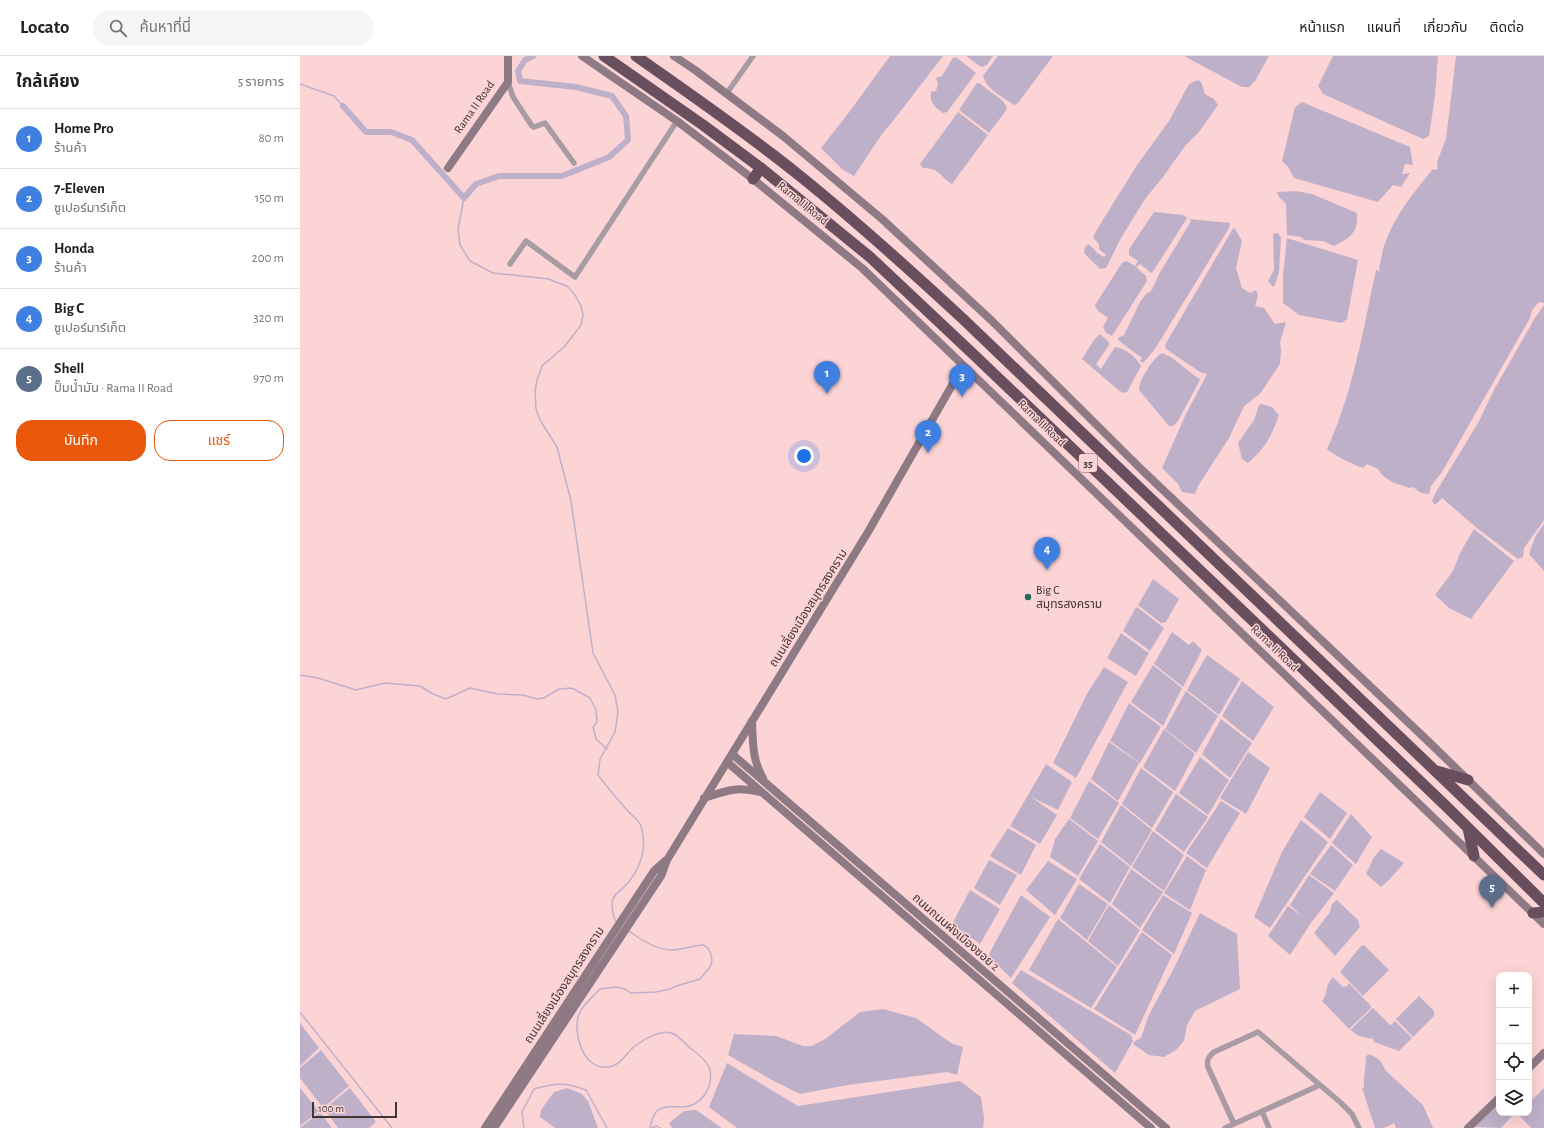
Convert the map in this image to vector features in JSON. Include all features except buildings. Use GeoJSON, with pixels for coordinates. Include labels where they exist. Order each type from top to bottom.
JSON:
{"type":"FeatureCollection","features":[{"type":"Feature","properties":{"kind":"highway","name":"Rama II Road"},"geometry":{"type":"LineString","coordinates":[[604,56],[703,125],[761,168],[870,257],[1468,828],[1544,903]]}},
{"type":"Feature","properties":{"kind":"highway","name":"Rama II Road"},"geometry":{"type":"LineString","coordinates":[[636,56],[714,110],[799,175],[882,244],[967,322],[1544,875]]}},
{"type":"Feature","properties":{"kind":"highway"},"geometry":{"type":"LineString","coordinates":[[753,179],[761,168]]}},
{"type":"Feature","properties":{"kind":"highway"},"geometry":{"type":"LineString","coordinates":[[1434,770],[1468,780]]}},
{"type":"Feature","properties":{"kind":"highway"},"geometry":{"type":"LineString","coordinates":[[1468,828],[1474,856]]}},
{"type":"Feature","properties":{"kind":"main road","name":"Rama II Road"},"geometry":{"type":"LineString","coordinates":[[448,168],[508,82],[508,56]]}},
{"type":"Feature","properties":{"kind":"main road","name":"Rama II Road"},"geometry":{"type":"LineString","coordinates":[[582,56],[677,121],[753,179],[862,268],[1474,856],[1539,913],[1544,924]]}},
{"type":"Feature","properties":{"kind":"main road"},"geometry":{"type":"LineString","coordinates":[[674,56],[727,93],[806,154],[882,220],[991,320],[1142,470],[1544,854]]}},
{"type":"Feature","properties":{"kind":"main road","name":"ถนนเลี่ยงเมืองสมุทรสงคราม"},"geometry":{"type":"LineString","coordinates":[[494,1128],[628,917],[660,876],[667,860],[704,798],[868,532],[963,366]]}},
{"type":"Feature","properties":{"kind":"main road"},"geometry":{"type":"LineString","coordinates":[[752,721],[753,753],[755,762],[767,784]]}},
{"type":"Feature","properties":{"kind":"main road","name":"ถนนถนนผังเมืองซอย 2"},"geometry":{"type":"LineString","coordinates":[[732,754],[1166,1128]]}},
{"type":"Feature","properties":{"kind":"main road","name":"ถนนถนนผังเมืองซอย 2"},"geometry":{"type":"LineString","coordinates":[[727,762],[1151,1128]]}},
{"type":"Feature","properties":{"kind":"main road"},"geometry":{"type":"LineString","coordinates":[[704,798],[728,790],[747,788],[763,793]]}},
{"type":"Feature","properties":{"kind":"main road"},"geometry":{"type":"LineString","coordinates":[[778,806],[784,799]]}},
{"type":"Feature","properties":{"kind":"main road","name":"ถนนเลี่ยงเมืองสมุทรสงคราม"},"geometry":{"type":"LineString","coordinates":[[485,1128],[616,936]]}},
{"type":"Feature","properties":{"kind":"main road"},"geometry":{"type":"LineString","coordinates":[[1532,1065],[1544,1053]]}},
{"type":"Feature","properties":{"kind":"main road"},"geometry":{"type":"LineString","coordinates":[[1468,1128],[1496,1101]]}},
{"type":"Feature","properties":{"kind":"street"},"geometry":{"type":"LineString","coordinates":[[727,93],[753,56]]}},
{"type":"Feature","properties":{"kind":"street"},"geometry":{"type":"LineString","coordinates":[[508,82],[513,97],[532,126],[534,127],[545,123],[574,163]]}},
{"type":"Feature","properties":{"kind":"street"},"geometry":{"type":"LineString","coordinates":[[510,264],[526,241],[575,276],[677,121]]}},
{"type":"Feature","properties":{"kind":"street"},"geometry":{"type":"LineString","coordinates":[[1234,1124],[1208,1067],[1207,1060],[1209,1055],[1214,1052],[1258,1032],[1352,1114],[1358,1128]]}},
{"type":"Feature","properties":{"kind":"street"},"geometry":{"type":"LineString","coordinates":[[1225,1128],[1320,1085]]}},
{"type":"Feature","properties":{"kind":"street"},"geometry":{"type":"LineString","coordinates":[[1262,1111],[1270,1128]]}},
{"type":"Feature","properties":{"kind":"shaded area"},"geometry":{"type":"Polygon","coordinates":[[[890,56],[943,56],[882,134],[854,176],[843,170],[821,148],[890,56]]]}},
{"type":"Feature","properties":{"kind":"shaded area"},"geometry":{"type":"Polygon","coordinates":[[[966,56],[993,56],[987,65],[981,67],[966,56]]]}},
{"type":"Feature","properties":{"kind":"shaded area"},"geometry":{"type":"Polygon","coordinates":[[[998,56],[1053,56],[1018,103],[1014,105],[991,89],[983,76],[998,56]]]}},
{"type":"Feature","properties":{"kind":"shaded area"},"geometry":{"type":"Polygon","coordinates":[[[1184,56],[1269,56],[1255,81],[1249,87],[1242,87],[1184,56]]]}},
{"type":"Feature","properties":{"kind":"shaded area"},"geometry":{"type":"Polygon","coordinates":[[[1333,56],[1438,56],[1435,96],[1429,136],[1423,139],[1323,94],[1318,86],[1333,56]]]}},
{"type":"Feature","properties":{"kind":"shaded area"},"geometry":{"type":"Polygon","coordinates":[[[1456,56],[1544,56],[1544,303],[1539,302],[1532,310],[1530,318],[1442,472],[1431,486],[1429,494],[1421,493],[1413,487],[1409,488],[1392,482],[1382,475],[1378,469],[1367,464],[1363,468],[1359,467],[1327,449],[1351,384],[1376,270],[1380,271],[1379,268],[1384,246],[1398,216],[1411,197],[1432,170],[1438,169],[1437,162],[1446,139],[1456,56]]]}},
{"type":"Feature","properties":{"kind":"shaded area"},"geometry":{"type":"Polygon","coordinates":[[[956,57],[976,73],[947,112],[943,113],[935,107],[932,102],[931,92],[936,91],[938,84],[936,78],[942,76],[952,59],[956,57]]]}},
{"type":"Feature","properties":{"kind":"shaded area"},"geometry":{"type":"Polygon","coordinates":[[[1198,80],[1201,82],[1205,94],[1214,99],[1218,105],[1199,132],[1185,146],[1145,199],[1121,238],[1106,268],[1100,269],[1084,253],[1085,247],[1088,244],[1097,253],[1104,257],[1106,255],[1099,249],[1099,244],[1093,237],[1096,231],[1137,165],[1169,121],[1189,84],[1198,80]]]}},
{"type":"Feature","properties":{"kind":"shaded area"},"geometry":{"type":"Polygon","coordinates":[[[977,83],[1003,101],[1007,108],[989,133],[959,110],[977,83]]]}},
{"type":"Feature","properties":{"kind":"shaded area"},"geometry":{"type":"Polygon","coordinates":[[[1302,102],[1410,147],[1413,165],[1405,164],[1402,174],[1410,173],[1401,187],[1393,185],[1378,202],[1294,178],[1288,167],[1282,161],[1295,107],[1302,102]]]}},
{"type":"Feature","properties":{"kind":"shaded area"},"geometry":{"type":"Polygon","coordinates":[[[958,112],[988,135],[952,184],[936,171],[929,168],[923,168],[920,164],[958,112]]]}},
{"type":"Feature","properties":{"kind":"shaded area"},"geometry":{"type":"Polygon","coordinates":[[[1296,191],[1312,194],[1357,213],[1355,230],[1349,237],[1334,246],[1323,241],[1304,240],[1301,237],[1287,235],[1286,204],[1279,197],[1277,192],[1296,191]]]}},
{"type":"Feature","properties":{"kind":"shaded area"},"geometry":{"type":"Polygon","coordinates":[[[1154,212],[1183,215],[1187,218],[1151,273],[1140,264],[1136,267],[1146,276],[1147,281],[1112,336],[1106,333],[1103,327],[1108,318],[1098,311],[1095,305],[1123,262],[1127,261],[1135,266],[1138,261],[1129,255],[1129,249],[1154,212]]]}},
{"type":"Feature","properties":{"kind":"shaded area"},"geometry":{"type":"Polygon","coordinates":[[[1189,219],[1230,223],[1229,228],[1155,349],[1143,363],[1140,361],[1142,358],[1118,340],[1118,338],[1124,335],[1140,302],[1146,294],[1152,290],[1159,274],[1191,221],[1189,219]]]}},
{"type":"Feature","properties":{"kind":"shaded area"},"geometry":{"type":"Polygon","coordinates":[[[1234,227],[1242,241],[1236,268],[1242,288],[1250,293],[1256,290],[1258,296],[1255,306],[1264,308],[1275,324],[1286,322],[1280,342],[1280,364],[1260,394],[1244,406],[1229,438],[1198,486],[1195,494],[1182,492],[1178,484],[1162,468],[1185,416],[1207,374],[1200,372],[1166,349],[1165,345],[1234,227]]]}},
{"type":"Feature","properties":{"kind":"shaded area"},"geometry":{"type":"Polygon","coordinates":[[[1278,233],[1281,238],[1279,272],[1273,287],[1268,281],[1274,270],[1273,234],[1278,233]]]}},
{"type":"Feature","properties":{"kind":"shaded area"},"geometry":{"type":"Polygon","coordinates":[[[1287,238],[1358,260],[1347,319],[1342,323],[1299,315],[1283,303],[1283,275],[1287,238]]]}},
{"type":"Feature","properties":{"kind":"shaded area"},"geometry":{"type":"Polygon","coordinates":[[[1544,305],[1544,520],[1524,548],[1523,557],[1518,559],[1478,529],[1442,498],[1435,505],[1432,501],[1478,423],[1495,388],[1535,318],[1544,305]]]}},
{"type":"Feature","properties":{"kind":"shaded area"},"geometry":{"type":"Polygon","coordinates":[[[1100,334],[1109,342],[1109,345],[1096,364],[1101,369],[1115,347],[1122,349],[1137,359],[1141,366],[1127,392],[1122,393],[1082,359],[1094,340],[1100,334]]]}},
{"type":"Feature","properties":{"kind":"shaded area"},"geometry":{"type":"Polygon","coordinates":[[[1162,353],[1171,357],[1200,380],[1178,421],[1173,426],[1169,426],[1139,390],[1141,381],[1147,370],[1155,359],[1162,353]]]}},
{"type":"Feature","properties":{"kind":"shaded area"},"geometry":{"type":"Polygon","coordinates":[[[1261,404],[1272,407],[1279,415],[1267,441],[1248,463],[1242,459],[1238,443],[1254,420],[1259,405],[1261,404]]]}},
{"type":"Feature","properties":{"kind":"shaded area"},"geometry":{"type":"Polygon","coordinates":[[[1544,524],[1544,571],[1529,554],[1535,537],[1544,524]]]}},
{"type":"Feature","properties":{"kind":"shaded area"},"geometry":{"type":"Polygon","coordinates":[[[1474,529],[1514,561],[1471,619],[1449,608],[1435,595],[1453,571],[1460,553],[1474,529]]]}},
{"type":"Feature","properties":{"kind":"shaded area"},"geometry":{"type":"Polygon","coordinates":[[[1153,579],[1179,599],[1166,622],[1161,623],[1138,605],[1153,579]]]}},
{"type":"Feature","properties":{"kind":"shaded area"},"geometry":{"type":"Polygon","coordinates":[[[1137,607],[1164,628],[1150,651],[1123,631],[1137,607]]]}},
{"type":"Feature","properties":{"kind":"shaded area"},"geometry":{"type":"Polygon","coordinates":[[[1172,632],[1189,645],[1193,641],[1202,650],[1183,687],[1154,664],[1172,632]]]}},
{"type":"Feature","properties":{"kind":"shaded area"},"geometry":{"type":"Polygon","coordinates":[[[1121,633],[1149,653],[1136,676],[1107,658],[1121,633]]]}},
{"type":"Feature","properties":{"kind":"shaded area"},"geometry":{"type":"Polygon","coordinates":[[[1207,655],[1240,679],[1219,715],[1187,690],[1207,655]]]}},
{"type":"Feature","properties":{"kind":"shaded area"},"geometry":{"type":"Polygon","coordinates":[[[1153,665],[1182,688],[1163,726],[1131,702],[1153,665]]]}},
{"type":"Feature","properties":{"kind":"shaded area"},"geometry":{"type":"Polygon","coordinates":[[[1104,667],[1128,682],[1076,778],[1053,763],[1088,692],[1104,667]]]}},
{"type":"Feature","properties":{"kind":"shaded area"},"geometry":{"type":"Polygon","coordinates":[[[1242,681],[1274,707],[1253,741],[1222,716],[1242,681]]]}},
{"type":"Feature","properties":{"kind":"shaded area"},"geometry":{"type":"Polygon","coordinates":[[[1186,691],[1218,716],[1196,753],[1165,729],[1186,691]]]}},
{"type":"Feature","properties":{"kind":"shaded area"},"geometry":{"type":"Polygon","coordinates":[[[1129,703],[1161,727],[1140,763],[1110,741],[1129,703]]]}},
{"type":"Feature","properties":{"kind":"shaded area"},"geometry":{"type":"Polygon","coordinates":[[[1221,719],[1252,743],[1230,778],[1202,754],[1221,719]]]}},
{"type":"Feature","properties":{"kind":"shaded area"},"geometry":{"type":"Polygon","coordinates":[[[1164,729],[1195,754],[1175,791],[1143,767],[1164,729]]]}},
{"type":"Feature","properties":{"kind":"shaded area"},"geometry":{"type":"Polygon","coordinates":[[[1109,742],[1139,763],[1118,801],[1091,779],[1109,742]]]}},
{"type":"Feature","properties":{"kind":"shaded area"},"geometry":{"type":"Polygon","coordinates":[[[1248,752],[1270,768],[1246,814],[1220,798],[1248,752]]]}},
{"type":"Feature","properties":{"kind":"shaded area"},"geometry":{"type":"Polygon","coordinates":[[[1200,757],[1229,780],[1208,815],[1179,793],[1200,757]]]}},
{"type":"Feature","properties":{"kind":"shaded area"},"geometry":{"type":"Polygon","coordinates":[[[1046,764],[1072,782],[1058,810],[1031,797],[1057,815],[1040,844],[1010,826],[1046,764]]]}},
{"type":"Feature","properties":{"kind":"shaded area"},"geometry":{"type":"Polygon","coordinates":[[[1141,768],[1173,792],[1152,828],[1122,804],[1141,768]]]}},
{"type":"Feature","properties":{"kind":"shaded area"},"geometry":{"type":"Polygon","coordinates":[[[1089,781],[1119,803],[1098,839],[1070,818],[1089,781]]]}},
{"type":"Feature","properties":{"kind":"shaded area"},"geometry":{"type":"Polygon","coordinates":[[[1320,792],[1347,813],[1330,839],[1304,817],[1320,792]]]}},
{"type":"Feature","properties":{"kind":"shaded area"},"geometry":{"type":"Polygon","coordinates":[[[1176,794],[1208,817],[1184,852],[1155,830],[1176,794]]]}},
{"type":"Feature","properties":{"kind":"shaded area"},"geometry":{"type":"Polygon","coordinates":[[[1221,801],[1240,813],[1207,868],[1186,853],[1221,801]]]}},
{"type":"Feature","properties":{"kind":"shaded area"},"geometry":{"type":"Polygon","coordinates":[[[1121,805],[1152,830],[1131,866],[1101,842],[1121,805]]]}},
{"type":"Feature","properties":{"kind":"shaded area"},"geometry":{"type":"Polygon","coordinates":[[[1351,814],[1372,837],[1356,864],[1332,843],[1351,814]]]}},
{"type":"Feature","properties":{"kind":"shaded area"},"geometry":{"type":"Polygon","coordinates":[[[1069,819],[1098,841],[1078,876],[1050,857],[1055,839],[1069,819]]]}},
{"type":"Feature","properties":{"kind":"shaded area"},"geometry":{"type":"Polygon","coordinates":[[[1301,820],[1328,842],[1270,928],[1254,917],[1282,852],[1301,820]]]}},
{"type":"Feature","properties":{"kind":"shaded area"},"geometry":{"type":"Polygon","coordinates":[[[1008,828],[1036,845],[1021,875],[990,856],[1008,828]]]}},
{"type":"Feature","properties":{"kind":"shaded area"},"geometry":{"type":"Polygon","coordinates":[[[1153,831],[1184,855],[1164,891],[1132,867],[1153,831]]]}},
{"type":"Feature","properties":{"kind":"shaded area"},"geometry":{"type":"Polygon","coordinates":[[[1100,844],[1130,867],[1110,903],[1079,879],[1100,844]]]}},
{"type":"Feature","properties":{"kind":"shaded area"},"geometry":{"type":"Polygon","coordinates":[[[1331,845],[1353,865],[1335,891],[1310,874],[1331,845]]]}},
{"type":"Feature","properties":{"kind":"shaded area"},"geometry":{"type":"Polygon","coordinates":[[[1381,849],[1404,863],[1381,887],[1366,874],[1374,857],[1381,849]]]}},
{"type":"Feature","properties":{"kind":"shaded area"},"geometry":{"type":"Polygon","coordinates":[[[1187,856],[1206,870],[1190,910],[1164,893],[1187,856]]]}},
{"type":"Feature","properties":{"kind":"shaded area"},"geometry":{"type":"Polygon","coordinates":[[[989,860],[1017,875],[1000,905],[974,888],[989,860]]]}},
{"type":"Feature","properties":{"kind":"shaded area"},"geometry":{"type":"Polygon","coordinates":[[[1048,861],[1077,879],[1055,915],[1026,890],[1048,861]]]}},
{"type":"Feature","properties":{"kind":"shaded area"},"geometry":{"type":"Polygon","coordinates":[[[1131,869],[1163,892],[1140,928],[1112,904],[1131,869]]]}},
{"type":"Feature","properties":{"kind":"shaded area"},"geometry":{"type":"Polygon","coordinates":[[[1309,875],[1334,893],[1311,923],[1290,955],[1268,936],[1288,906],[1302,916],[1290,905],[1309,875]]]}},
{"type":"Feature","properties":{"kind":"shaded area"},"geometry":{"type":"Polygon","coordinates":[[[1079,884],[1108,904],[1087,940],[1060,918],[1079,884]]]}},
{"type":"Feature","properties":{"kind":"shaded area"},"geometry":{"type":"Polygon","coordinates":[[[970,890],[1000,909],[980,944],[952,924],[970,890]]]}},
{"type":"Feature","properties":{"kind":"shaded area"},"geometry":{"type":"Polygon","coordinates":[[[1021,895],[1050,917],[1011,978],[990,958],[989,954],[1021,895]]]}},
{"type":"Feature","properties":{"kind":"shaded area"},"geometry":{"type":"Polygon","coordinates":[[[1163,895],[1192,913],[1174,954],[1142,930],[1163,895]]]}},
{"type":"Feature","properties":{"kind":"shaded area"},"geometry":{"type":"Polygon","coordinates":[[[1337,900],[1358,920],[1360,927],[1335,956],[1314,933],[1330,912],[1332,904],[1337,900]]]}},
{"type":"Feature","properties":{"kind":"shaded area"},"geometry":{"type":"Polygon","coordinates":[[[1109,905],[1140,930],[1118,966],[1088,941],[1109,905]]]}},
{"type":"Feature","properties":{"kind":"shaded area"},"geometry":{"type":"Polygon","coordinates":[[[1200,913],[1237,934],[1240,989],[1195,1011],[1187,1025],[1184,1041],[1176,1050],[1164,1057],[1149,1055],[1133,1044],[1141,1038],[1148,1017],[1175,966],[1200,913]]]}},
{"type":"Feature","properties":{"kind":"shaded area"},"geometry":{"type":"Polygon","coordinates":[[[1058,919],[1117,967],[1091,1008],[1029,970],[1058,919]]]}},
{"type":"Feature","properties":{"kind":"shaded area"},"geometry":{"type":"Polygon","coordinates":[[[1142,932],[1172,955],[1135,1035],[1094,1009],[1142,932]]]}},
{"type":"Feature","properties":{"kind":"shaded area"},"geometry":{"type":"Polygon","coordinates":[[[1364,945],[1389,970],[1363,996],[1340,972],[1360,947],[1364,945]]]}},
{"type":"Feature","properties":{"kind":"shaded area"},"geometry":{"type":"Polygon","coordinates":[[[1021,970],[1131,1035],[1133,1041],[1115,1073],[1012,983],[1021,970]]]}},
{"type":"Feature","properties":{"kind":"shaded area"},"geometry":{"type":"Polygon","coordinates":[[[1333,977],[1343,987],[1347,986],[1349,983],[1371,1006],[1371,1008],[1349,1029],[1322,1001],[1328,984],[1333,977]]]}},
{"type":"Feature","properties":{"kind":"shaded area"},"geometry":{"type":"Polygon","coordinates":[[[1419,996],[1434,1011],[1434,1016],[1413,1037],[1396,1019],[1419,996]]]}},
{"type":"Feature","properties":{"kind":"shaded area"},"geometry":{"type":"Polygon","coordinates":[[[1373,1008],[1389,1024],[1391,1025],[1395,1021],[1412,1038],[1399,1051],[1374,1042],[1373,1037],[1372,1039],[1359,1036],[1350,1030],[1373,1008]]]}},
{"type":"Feature","properties":{"kind":"shaded area"},"geometry":{"type":"Polygon","coordinates":[[[883,1009],[916,1018],[951,1043],[963,1047],[957,1075],[947,1072],[848,1085],[800,1094],[728,1055],[734,1034],[776,1036],[803,1046],[812,1046],[825,1039],[860,1012],[883,1009]]]}},
{"type":"Feature","properties":{"kind":"shaded area"},"geometry":{"type":"Polygon","coordinates":[[[300,1023],[319,1048],[300,1066],[300,1023]]]}},
{"type":"Feature","properties":{"kind":"shaded area"},"geometry":{"type":"Polygon","coordinates":[[[321,1050],[349,1086],[323,1108],[300,1078],[300,1068],[321,1050]]]}},
{"type":"Feature","properties":{"kind":"shaded area"},"geometry":{"type":"Polygon","coordinates":[[[1368,1054],[1379,1060],[1385,1070],[1423,1105],[1433,1128],[1396,1128],[1394,1123],[1384,1128],[1375,1128],[1362,1088],[1364,1088],[1366,1057],[1368,1054]]]}},
{"type":"Feature","properties":{"kind":"shaded area"},"geometry":{"type":"Polygon","coordinates":[[[727,1063],[798,1106],[960,1081],[981,1097],[984,1118],[983,1128],[737,1128],[709,1107],[727,1063]]]}},
{"type":"Feature","properties":{"kind":"shaded area"},"geometry":{"type":"Polygon","coordinates":[[[300,1088],[319,1111],[300,1126],[300,1088]]]}},
{"type":"Feature","properties":{"kind":"shaded area"},"geometry":{"type":"Polygon","coordinates":[[[350,1088],[376,1122],[369,1128],[338,1128],[324,1109],[350,1088]]]}},
{"type":"Feature","properties":{"kind":"shaded area"},"geometry":{"type":"Polygon","coordinates":[[[567,1088],[582,1094],[588,1101],[598,1128],[555,1128],[540,1117],[541,1110],[554,1092],[567,1088]]]}},
{"type":"Feature","properties":{"kind":"shaded area"},"geometry":{"type":"Polygon","coordinates":[[[1544,1088],[1544,1128],[1531,1128],[1520,1116],[1532,1116],[1532,1100],[1544,1088]]]}},
{"type":"Feature","properties":{"kind":"shaded area"},"geometry":{"type":"Polygon","coordinates":[[[1496,1105],[1496,1116],[1512,1116],[1501,1128],[1475,1127],[1496,1105]]]}},
{"type":"Feature","properties":{"kind":"shaded area"},"geometry":{"type":"Polygon","coordinates":[[[696,1110],[722,1128],[672,1128],[669,1123],[684,1111],[696,1110]]]}},
{"type":"Feature","properties":{"kind":"shaded area"},"geometry":{"type":"Polygon","coordinates":[[[320,1112],[332,1128],[300,1128],[320,1112]]]}},
{"type":"Feature","properties":{"kind":"waterway"},"geometry":{"type":"LineString","coordinates":[[343,106],[366,132],[391,132],[412,140],[464,198],[476,184],[499,176],[562,176],[609,157],[628,140],[626,116],[612,96],[576,87],[520,81],[518,71],[525,60],[533,56]]}},
{"type":"Feature","properties":{"kind":"waterway"},"geometry":{"type":"LineString","coordinates":[[300,84],[334,96],[343,106]]}},
{"type":"Feature","properties":{"kind":"waterway"},"geometry":{"type":"LineString","coordinates":[[464,198],[458,229],[460,245],[470,261],[493,273],[549,279],[567,286],[575,295],[581,306],[583,315],[581,325],[565,346],[542,366],[535,391],[536,409],[540,420],[557,447],[571,501],[593,653],[615,695],[618,712],[615,732],[600,759],[598,775],[639,822],[643,834],[643,851],[638,867],[629,882],[616,894],[613,899],[612,905],[616,922]]}},
{"type":"Feature","properties":{"kind":"waterway"},"geometry":{"type":"LineString","coordinates":[[300,675],[318,678],[356,690],[385,683],[420,686],[433,694],[446,699],[470,688],[498,694],[523,695],[537,699],[544,698],[559,689],[572,688],[590,698],[596,710],[597,722],[593,727],[596,739],[607,749]]}},
{"type":"Feature","properties":{"kind":"waterway"},"geometry":{"type":"LineString","coordinates":[[629,931],[649,944],[666,950],[675,950],[703,945],[708,948],[712,961],[710,967],[700,979],[670,989],[656,992],[631,993],[625,989],[616,987],[600,989],[585,1004],[579,1014],[577,1030],[581,1048],[592,1063],[599,1066],[607,1067],[616,1064],[639,1043],[653,1035],[664,1032],[676,1035],[707,1063],[710,1070],[710,1083],[701,1099],[690,1106],[666,1107],[660,1109],[654,1115],[650,1128]]}},
{"type":"Feature","properties":{"kind":"waterway"},"geometry":{"type":"LineString","coordinates":[[300,1012],[392,1128]]}},
{"type":"Feature","properties":{"kind":"waterway"},"geometry":{"type":"LineString","coordinates":[[524,1128],[522,1112],[534,1089],[560,1084],[586,1090],[607,1128]]}},
{"type":"Feature","properties":{"kind":"waterway"},"geometry":{"type":"LineString","coordinates":[[651,1128],[657,1126],[660,1128]]}},
{"type":"Feature","properties":{"kind":"place","name":"Home Pro"},"geometry":{"type":"Point","coordinates":[827,394]}},
{"type":"Feature","properties":{"kind":"place","name":"Honda"},"geometry":{"type":"Point","coordinates":[962,397]}},
{"type":"Feature","properties":{"kind":"place","name":"7-Eleven"},"geometry":{"type":"Point","coordinates":[928,453]}},
{"type":"Feature","properties":{"kind":"place","name":"Big C"},"geometry":{"type":"Point","coordinates":[1047,570]}},
{"type":"Feature","properties":{"kind":"place","name":"Big C สมุทรสงคราม"},"geometry":{"type":"Point","coordinates":[1028,597]}},
{"type":"Feature","properties":{"kind":"place","name":"Shell"},"geometry":{"type":"Point","coordinates":[1492,908]}}]}
